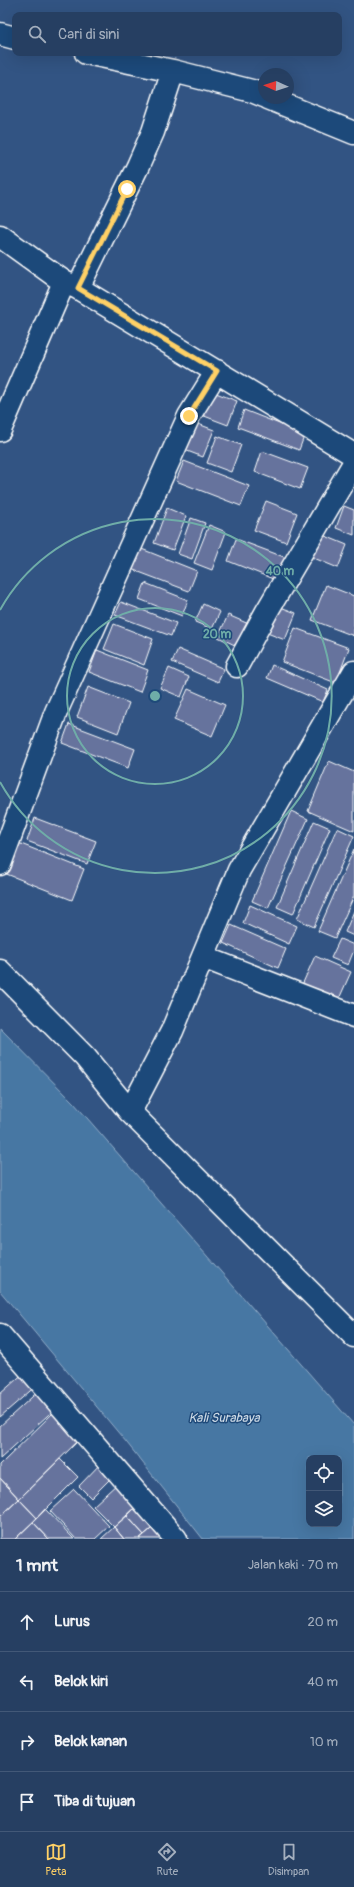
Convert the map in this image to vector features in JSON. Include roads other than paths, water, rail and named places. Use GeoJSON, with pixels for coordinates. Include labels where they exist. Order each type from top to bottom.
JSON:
{"type":"FeatureCollection","features":[{"type":"Feature","properties":{"kind":"street"},"geometry":{"type":"LineString","coordinates":[[0,34],[12,37]]}},
{"type":"Feature","properties":{"kind":"street"},"geometry":{"type":"LineString","coordinates":[[100,56],[173,71],[258,94]]}},
{"type":"Feature","properties":{"kind":"street"},"geometry":{"type":"LineString","coordinates":[[0,430],[71,285],[138,166],[153,132],[173,71]]}},
{"type":"Feature","properties":{"kind":"street"},"geometry":{"type":"LineString","coordinates":[[283,104],[354,133]]}},
{"type":"Feature","properties":{"kind":"street"},"geometry":{"type":"LineString","coordinates":[[0,236],[71,285],[217,371],[354,455]]}},
{"type":"Feature","properties":{"kind":"street"},"geometry":{"type":"LineString","coordinates":[[0,864],[56,712],[189,416],[217,371]]}},
{"type":"Feature","properties":{"kind":"street"},"geometry":{"type":"LineString","coordinates":[[237,666],[267,611],[354,463]]}},
{"type":"Feature","properties":{"kind":"street"},"geometry":{"type":"LineString","coordinates":[[130,1112],[172,1030],[239,870],[354,672]]}},
{"type":"Feature","properties":{"kind":"street"},"geometry":{"type":"LineString","coordinates":[[203,957],[354,1016]]}},
{"type":"Feature","properties":{"kind":"street"},"geometry":{"type":"LineString","coordinates":[[0,971],[85,1057],[130,1112],[354,1336]]}},
{"type":"Feature","properties":{"kind":"street"},"geometry":{"type":"LineString","coordinates":[[0,1335],[176,1539]]}},
{"type":"Feature","properties":{"kind":"water","name":"Kali Surabaya"},"geometry":{"type":"Polygon","coordinates":[[[0,1028],[74,1103],[354,1425],[354,1539],[203,1539],[127,1443],[0,1291],[0,1028]]]}}]}
